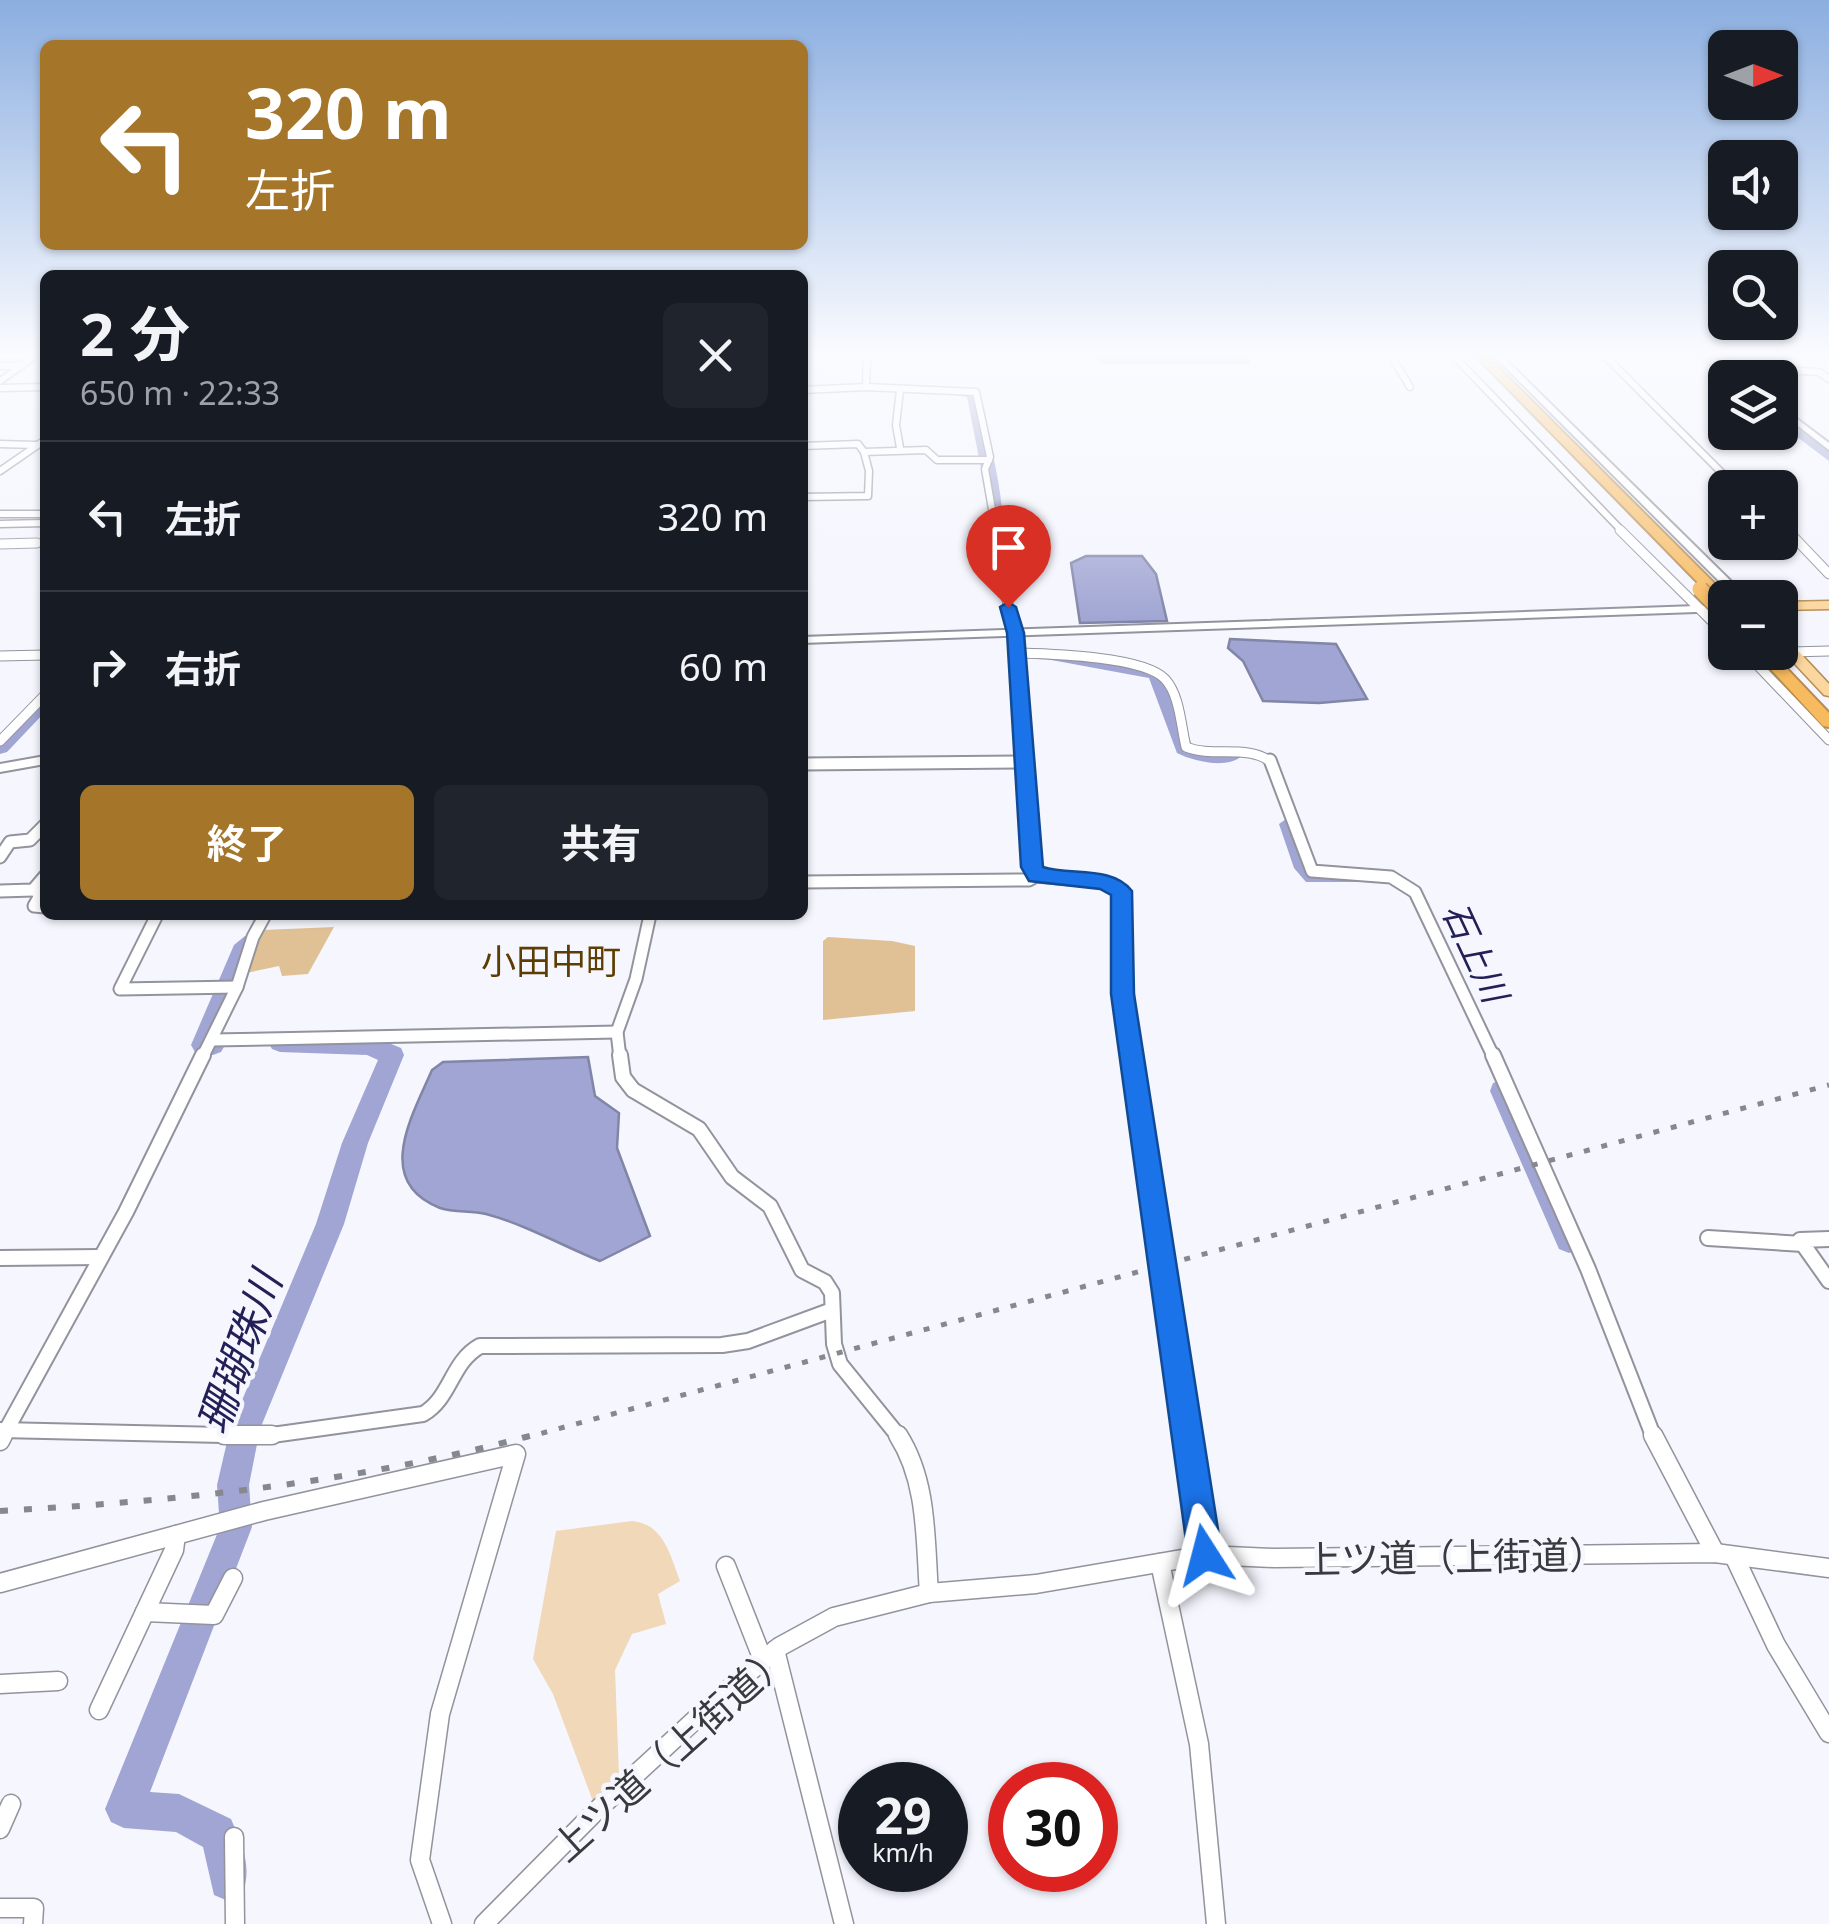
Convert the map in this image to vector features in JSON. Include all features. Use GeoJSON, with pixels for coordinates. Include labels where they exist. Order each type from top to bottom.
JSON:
{"type":"FeatureCollection","features":[{"type":"Feature","properties":{"kind":"highway"},"geometry":{"type":"LineString","coordinates":[[1558,442],[1706,589]]}},
{"type":"Feature","properties":{"kind":"highway"},"geometry":{"type":"LineString","coordinates":[[1564,442],[1706,589]]}},
{"type":"Feature","properties":{"kind":"highway"},"geometry":{"type":"LineString","coordinates":[[1798,669],[1829,708]]}},
{"type":"Feature","properties":{"kind":"highway"},"geometry":{"type":"LineString","coordinates":[[1779,670],[1829,722]]}},
{"type":"Feature","properties":{"kind":"main road"},"geometry":{"type":"LineString","coordinates":[[1798,606],[1829,605]]}},
{"type":"Feature","properties":{"kind":"main road"},"geometry":{"type":"LineString","coordinates":[[1798,664],[1829,692]]}},
{"type":"Feature","properties":{"kind":"street"},"geometry":{"type":"LineString","coordinates":[[0,444],[40,442]]}},
{"type":"Feature","properties":{"kind":"street"},"geometry":{"type":"LineString","coordinates":[[899,442],[900,448]]}},
{"type":"Feature","properties":{"kind":"street"},"geometry":{"type":"LineString","coordinates":[[984,442],[993,515],[990,546],[1015,633],[1032,867],[1036,876]]}},
{"type":"Feature","properties":{"kind":"street"},"geometry":{"type":"LineString","coordinates":[[1536,442],[1708,619]]}},
{"type":"Feature","properties":{"kind":"street"},"geometry":{"type":"LineString","coordinates":[[1585,442],[1725,580]]}},
{"type":"Feature","properties":{"kind":"street"},"geometry":{"type":"LineString","coordinates":[[1691,442],[1719,470]]}},
{"type":"Feature","properties":{"kind":"street"},"geometry":{"type":"LineString","coordinates":[[0,471],[40,443]]}},
{"type":"Feature","properties":{"kind":"street"},"geometry":{"type":"LineString","coordinates":[[808,446],[858,444],[869,471],[868,496],[808,497]]}},
{"type":"Feature","properties":{"kind":"street"},"geometry":{"type":"LineString","coordinates":[[864,452],[926,450],[937,460],[987,462]]}},
{"type":"Feature","properties":{"kind":"street"},"geometry":{"type":"LineString","coordinates":[[0,514],[40,514]]}},
{"type":"Feature","properties":{"kind":"street"},"geometry":{"type":"LineString","coordinates":[[0,524],[40,523]]}},
{"type":"Feature","properties":{"kind":"street"},"geometry":{"type":"LineString","coordinates":[[1798,542],[1829,574]]}},
{"type":"Feature","properties":{"kind":"street"},"geometry":{"type":"LineString","coordinates":[[0,544],[37,543]]}},
{"type":"Feature","properties":{"kind":"street"},"geometry":{"type":"LineString","coordinates":[[808,640],[1708,609]]}},
{"type":"Feature","properties":{"kind":"street"},"geometry":{"type":"LineString","coordinates":[[1798,649],[1829,651]]}},
{"type":"Feature","properties":{"kind":"street"},"geometry":{"type":"LineString","coordinates":[[1017,653],[1064,654],[1156,672],[1166,682],[1186,746],[1201,752],[1258,754],[1270,760],[1312,872],[1386,875],[1403,881],[1414,892],[1458,978],[1588,1268],[1659,1450],[1829,1732]]}},
{"type":"Feature","properties":{"kind":"street"},"geometry":{"type":"LineString","coordinates":[[0,656],[40,655]]}},
{"type":"Feature","properties":{"kind":"street"},"geometry":{"type":"LineString","coordinates":[[1763,670],[1829,740]]}},
{"type":"Feature","properties":{"kind":"street"},"geometry":{"type":"LineString","coordinates":[[0,741],[40,700]]}},
{"type":"Feature","properties":{"kind":"street"},"geometry":{"type":"LineString","coordinates":[[0,768],[40,761]]}},
{"type":"Feature","properties":{"kind":"street"},"geometry":{"type":"LineString","coordinates":[[808,764],[1026,762]]}},
{"type":"Feature","properties":{"kind":"street"},"geometry":{"type":"LineString","coordinates":[[0,857],[10,842],[30,840],[40,830]]}},
{"type":"Feature","properties":{"kind":"street"},"geometry":{"type":"LineString","coordinates":[[808,882],[1029,880],[1036,876],[1104,882],[1122,891],[1123,994],[1205,1555]]}},
{"type":"Feature","properties":{"kind":"street"},"geometry":{"type":"LineString","coordinates":[[33,890],[40,882]]}},
{"type":"Feature","properties":{"kind":"street"},"geometry":{"type":"LineString","coordinates":[[0,891],[40,892]]}},
{"type":"Feature","properties":{"kind":"street"},"geometry":{"type":"LineString","coordinates":[[154,920],[120,989],[237,988]]}},
{"type":"Feature","properties":{"kind":"street"},"geometry":{"type":"LineString","coordinates":[[262,920],[212,1040],[101,1257],[2,1433],[266,1436],[384,1420],[429,1412],[436,1406],[460,1359],[480,1346],[722,1346],[748,1341],[832,1310]]}},
{"type":"Feature","properties":{"kind":"street"},"geometry":{"type":"LineString","coordinates":[[649,920],[636,978],[617,1032],[623,1077],[632,1090],[699,1129],[732,1177],[770,1206],[802,1270],[826,1282],[832,1293],[834,1344],[840,1364],[886,1416],[910,1455],[923,1502],[928,1593]]}},
{"type":"Feature","properties":{"kind":"street"},"geometry":{"type":"LineString","coordinates":[[212,1040],[617,1032]]}},
{"type":"Feature","properties":{"kind":"street"},"geometry":{"type":"LineString","coordinates":[[1708,1238],[1803,1244]]}},
{"type":"Feature","properties":{"kind":"street"},"geometry":{"type":"LineString","coordinates":[[1829,1239],[1802,1238],[1829,1280]]}},
{"type":"Feature","properties":{"kind":"street"},"geometry":{"type":"LineString","coordinates":[[0,1258],[101,1257]]}},
{"type":"Feature","properties":{"kind":"street"},"geometry":{"type":"LineString","coordinates":[[0,1582],[235,1519],[516,1454],[440,1714],[420,1860],[442,1924]]}},
{"type":"Feature","properties":{"kind":"street"},"geometry":{"type":"LineString","coordinates":[[100,1710],[174,1550],[176,1535]]}},
{"type":"Feature","properties":{"kind":"street","name":"上ツ道（上街道）"},"geometry":{"type":"LineString","coordinates":[[484,1924],[596,1811],[769,1655],[834,1617],[928,1593],[1036,1584],[1205,1555],[1274,1558],[1724,1554],[1829,1568]]}},
{"type":"Feature","properties":{"kind":"street"},"geometry":{"type":"LineString","coordinates":[[1160,1563],[1199,1744],[1216,1924]]}},
{"type":"Feature","properties":{"kind":"street"},"geometry":{"type":"LineString","coordinates":[[726,1566],[769,1655],[844,1924]]}},
{"type":"Feature","properties":{"kind":"street"},"geometry":{"type":"LineString","coordinates":[[144,1612],[202,1614],[219,1610],[233,1578]]}},
{"type":"Feature","properties":{"kind":"street"},"geometry":{"type":"LineString","coordinates":[[0,1684],[58,1681]]}},
{"type":"Feature","properties":{"kind":"street"},"geometry":{"type":"LineString","coordinates":[[0,1829],[11,1804]]}},
{"type":"Feature","properties":{"kind":"street"},"geometry":{"type":"LineString","coordinates":[[234,1837],[235,1924]]}},
{"type":"Feature","properties":{"kind":"street"},"geometry":{"type":"LineString","coordinates":[[0,1908],[34,1908],[33,1924]]}},
{"type":"Feature","properties":{"kind":"shaded area"},"geometry":{"type":"Polygon","coordinates":[[[334,927],[308,974],[282,976],[279,966],[246,973],[263,930],[334,927]]]}},
{"type":"Feature","properties":{"kind":"shaded area"},"geometry":{"type":"Polygon","coordinates":[[[828,937],[915,946],[915,1011],[823,1020],[823,941],[828,937]]]}},
{"type":"Feature","properties":{"kind":"shaded area"},"geometry":{"type":"Polygon","coordinates":[[[632,1521],[659,1534],[680,1581],[658,1594],[666,1624],[632,1634],[615,1670],[619,1776],[594,1804],[553,1694],[533,1659],[556,1531],[632,1521]]]}},
{"type":"Feature","properties":{"kind":"water"},"geometry":{"type":"Polygon","coordinates":[[[1086,556],[1142,556],[1156,574],[1167,621],[1080,623],[1071,563],[1086,556]]]}},
{"type":"Feature","properties":{"kind":"water"},"geometry":{"type":"Polygon","coordinates":[[[1230,639],[1336,644],[1367,699],[1319,703],[1263,701],[1243,661],[1228,648],[1230,639]]]}},
{"type":"Feature","properties":{"kind":"water"},"geometry":{"type":"Polygon","coordinates":[[[588,1057],[595,1096],[619,1113],[617,1148],[650,1236],[600,1261],[500,1218],[440,1208],[420,1196],[408,1182],[403,1146],[408,1127],[432,1070],[443,1062],[588,1057]]]}},
{"type":"Feature","properties":{"kind":"waterway","name":"石上川"},"geometry":{"type":"LineString","coordinates":[[983,442],[997,514],[992,538],[996,552]]}},
{"type":"Feature","properties":{"kind":"waterway"},"geometry":{"type":"LineString","coordinates":[[1810,442],[1829,457]]}},
{"type":"Feature","properties":{"kind":"waterway","name":"石上川"},"geometry":{"type":"LineString","coordinates":[[1052,655],[1155,674],[1161,680],[1184,749],[1196,755],[1233,756]]}},
{"type":"Feature","properties":{"kind":"waterway"},"geometry":{"type":"LineString","coordinates":[[0,748],[40,706]]}},
{"type":"Feature","properties":{"kind":"waterway","name":"石上川"},"geometry":{"type":"LineString","coordinates":[[1289,824],[1304,868],[1313,877],[1352,877]]}},
{"type":"Feature","properties":{"kind":"waterway","name":"珊瑚珠川"},"geometry":{"type":"LineString","coordinates":[[213,1045],[203,1045],[245,945]]}},
{"type":"Feature","properties":{"kind":"waterway","name":"珊瑚珠川"},"geometry":{"type":"LineString","coordinates":[[228,1881],[227,1856],[217,1833],[179,1813],[124,1809],[236,1527],[233,1485],[245,1429],[330,1224],[355,1143],[392,1055],[369,1045],[280,1042]]}},
{"type":"Feature","properties":{"kind":"waterway","name":"石上川"},"geometry":{"type":"LineString","coordinates":[[1502,1091],[1569,1240]]}},
{"type":"Feature","properties":{"kind":"railway"},"geometry":{"type":"LineString","coordinates":[[524,1438],[1829,1085]]}},
{"type":"Feature","properties":{"kind":"railway"},"geometry":{"type":"LineString","coordinates":[[0,1511],[269,1487],[402,1465],[533,1435]]}},
{"type":"Feature","properties":{"kind":"district","name":"小田中町"},"geometry":{"type":"Point","coordinates":[551,960]}},
{"type":"Feature","properties":{"kind":"route"},"geometry":{"type":"LineString","coordinates":[[1008,607],[1015,633],[1032,867],[1036,876],[1104,882],[1122,891],[1123,994],[1205,1555]]}}]}
